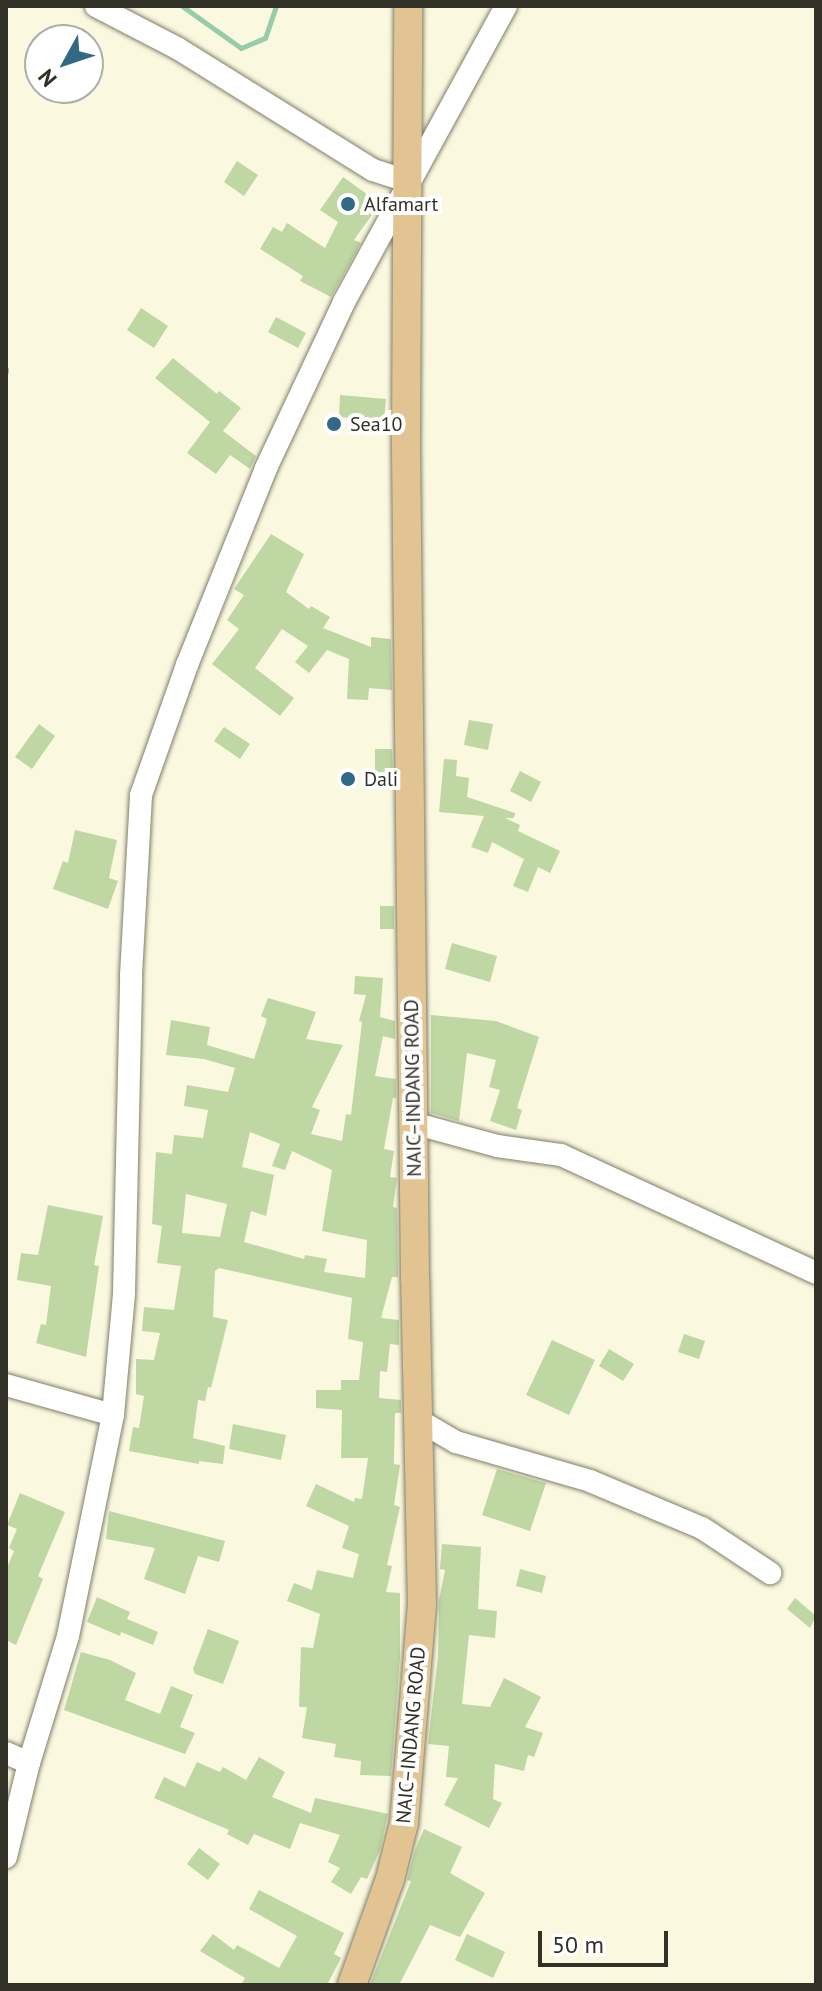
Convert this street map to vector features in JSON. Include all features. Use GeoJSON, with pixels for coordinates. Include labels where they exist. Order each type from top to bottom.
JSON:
{"type":"FeatureCollection","features":[{"type":"Feature","properties":{"kind":"main road","name":"NAIC–INDANG ROAD"},"geometry":{"type":"LineString","coordinates":[[352,1985],[390,1879],[404,1823],[422,1605],[406,441],[410,182],[408,6]]}},
{"type":"Feature","properties":{"kind":"street"},"geometry":{"type":"LineString","coordinates":[[96,6],[177,48],[373,170],[410,182]]}},
{"type":"Feature","properties":{"kind":"street"},"geometry":{"type":"LineString","coordinates":[[6,1857],[29,1763],[68,1636],[89,1546],[113,1415],[124,1293],[131,975],[141,795],[187,665],[266,468],[344,302],[506,6]]}},
{"type":"Feature","properties":{"kind":"street"},"geometry":{"type":"LineString","coordinates":[[413,1123],[497,1146],[561,1155],[816,1273]]}},
{"type":"Feature","properties":{"kind":"street"},"geometry":{"type":"LineString","coordinates":[[6,1385],[113,1415]]}},
{"type":"Feature","properties":{"kind":"street"},"geometry":{"type":"LineString","coordinates":[[420,1421],[456,1442],[590,1481],[702,1528],[770,1573]]}},
{"type":"Feature","properties":{"kind":"street"},"geometry":{"type":"LineString","coordinates":[[6,1753],[29,1763]]}},
{"type":"Feature","properties":{"kind":"building"},"geometry":{"type":"Polygon","coordinates":[[[237,161],[258,175],[244,196],[224,182],[237,161]]]}},
{"type":"Feature","properties":{"kind":"building"},"geometry":{"type":"Polygon","coordinates":[[[343,177],[371,197],[374,212],[354,240],[361,243],[331,297],[300,281],[303,276],[260,249],[273,227],[282,232],[287,223],[325,248],[338,222],[320,210],[343,177]]]}},
{"type":"Feature","properties":{"kind":"building"},"geometry":{"type":"Polygon","coordinates":[[[141,308],[168,326],[154,348],[127,330],[141,308]]]}},
{"type":"Feature","properties":{"kind":"building"},"geometry":{"type":"Polygon","coordinates":[[[276,317],[306,333],[298,348],[268,332],[276,317]]]}},
{"type":"Feature","properties":{"kind":"building"},"geometry":{"type":"Polygon","coordinates":[[[173,358],[217,394],[219,391],[241,408],[223,431],[256,456],[250,469],[230,455],[216,474],[187,453],[210,422],[155,378],[173,358]]]}},
{"type":"Feature","properties":{"kind":"building"},"geometry":{"type":"Polygon","coordinates":[[[340,395],[386,399],[384,421],[339,417],[340,395]]]}},
{"type":"Feature","properties":{"kind":"building"},"geometry":{"type":"Polygon","coordinates":[[[271,534],[304,554],[286,592],[309,609],[311,606],[330,617],[323,628],[371,647],[371,637],[391,639],[392,690],[369,688],[368,700],[347,699],[349,659],[327,650],[309,673],[295,662],[308,646],[282,629],[255,668],[294,698],[280,716],[212,664],[239,629],[227,620],[244,595],[234,589],[271,534]]]}},
{"type":"Feature","properties":{"kind":"building"},"geometry":{"type":"Polygon","coordinates":[[[469,720],[493,724],[488,750],[464,745],[469,720]]]}},
{"type":"Feature","properties":{"kind":"building"},"geometry":{"type":"Polygon","coordinates":[[[39,724],[55,736],[32,769],[15,757],[39,724]]]}},
{"type":"Feature","properties":{"kind":"building"},"geometry":{"type":"Polygon","coordinates":[[[224,727],[250,744],[240,759],[214,741],[224,727]]]}},
{"type":"Feature","properties":{"kind":"building"},"geometry":{"type":"Polygon","coordinates":[[[375,749],[392,749],[393,775],[375,775],[375,749]]]}},
{"type":"Feature","properties":{"kind":"building"},"geometry":{"type":"Polygon","coordinates":[[[444,759],[457,760],[456,776],[469,778],[467,797],[515,813],[514,818],[505,818],[520,825],[518,831],[560,851],[550,873],[538,867],[528,892],[513,886],[524,859],[492,842],[488,853],[471,847],[484,816],[439,812],[444,759]]]}},
{"type":"Feature","properties":{"kind":"building"},"geometry":{"type":"Polygon","coordinates":[[[520,771],[541,782],[531,802],[510,791],[520,771]]]}},
{"type":"Feature","properties":{"kind":"building"},"geometry":{"type":"Polygon","coordinates":[[[75,830],[117,840],[109,878],[118,881],[108,909],[53,889],[63,861],[68,863],[75,830]]]}},
{"type":"Feature","properties":{"kind":"building"},"geometry":{"type":"Polygon","coordinates":[[[380,906],[394,906],[394,929],[380,929],[380,906]]]}},
{"type":"Feature","properties":{"kind":"building"},"geometry":{"type":"Polygon","coordinates":[[[452,943],[497,956],[490,982],[445,969],[452,943]]]}},
{"type":"Feature","properties":{"kind":"building"},"geometry":{"type":"Polygon","coordinates":[[[355,976],[383,978],[380,1017],[395,1021],[395,1039],[383,1036],[375,1076],[396,1079],[396,1098],[393,1098],[384,1149],[394,1151],[390,1177],[397,1178],[393,1207],[397,1208],[398,1277],[392,1277],[381,1318],[399,1320],[399,1345],[390,1344],[387,1372],[380,1371],[379,1398],[401,1400],[401,1413],[395,1413],[394,1464],[400,1465],[394,1505],[400,1507],[387,1565],[392,1566],[386,1592],[400,1593],[400,1657],[391,1776],[360,1775],[361,1761],[334,1757],[336,1744],[302,1738],[307,1707],[299,1707],[301,1647],[313,1648],[320,1614],[287,1601],[294,1583],[312,1590],[317,1570],[353,1578],[359,1554],[342,1548],[349,1526],[306,1506],[316,1484],[354,1502],[355,1498],[362,1499],[368,1458],[341,1458],[342,1410],[316,1408],[316,1390],[341,1390],[341,1380],[359,1380],[363,1342],[348,1339],[352,1298],[219,1268],[215,1271],[213,1317],[228,1320],[211,1388],[208,1387],[205,1401],[198,1400],[193,1438],[225,1446],[223,1464],[199,1461],[199,1464],[129,1451],[133,1427],[139,1428],[144,1396],[136,1394],[136,1359],[154,1360],[160,1333],[142,1331],[144,1307],[174,1310],[181,1266],[157,1263],[162,1226],[152,1224],[156,1152],[172,1154],[174,1135],[203,1138],[208,1110],[184,1106],[187,1085],[228,1092],[235,1068],[204,1059],[166,1055],[171,1020],[210,1027],[207,1045],[254,1059],[267,1019],[261,1016],[268,998],[316,1012],[306,1039],[343,1045],[312,1107],[320,1110],[311,1134],[342,1141],[346,1114],[351,1115],[362,1022],[359,1021],[366,995],[354,994],[355,976]],[[250,1132],[242,1167],[274,1175],[266,1216],[251,1211],[244,1242],[304,1259],[305,1255],[327,1259],[324,1272],[365,1278],[367,1240],[322,1231],[332,1170],[292,1151],[285,1170],[272,1166],[280,1144],[250,1132]],[[186,1194],[182,1233],[220,1237],[227,1204],[186,1194]]]}},
{"type":"Feature","properties":{"kind":"building"},"geometry":{"type":"Polygon","coordinates":[[[431,1015],[496,1021],[539,1037],[517,1108],[522,1110],[516,1130],[490,1121],[500,1090],[489,1087],[496,1060],[467,1053],[459,1121],[431,1113],[431,1015]]]}},
{"type":"Feature","properties":{"kind":"building"},"geometry":{"type":"Polygon","coordinates":[[[48,1205],[103,1216],[94,1265],[99,1266],[86,1357],[36,1343],[41,1324],[46,1325],[51,1286],[17,1280],[21,1253],[38,1255],[48,1205]]]}},
{"type":"Feature","properties":{"kind":"building"},"geometry":{"type":"Polygon","coordinates":[[[684,1334],[705,1341],[699,1359],[678,1352],[684,1334]]]}},
{"type":"Feature","properties":{"kind":"building"},"geometry":{"type":"Polygon","coordinates":[[[552,1340],[595,1360],[569,1415],[526,1395],[552,1340]]]}},
{"type":"Feature","properties":{"kind":"building"},"geometry":{"type":"Polygon","coordinates":[[[609,1349],[634,1364],[623,1381],[599,1366],[609,1349]]]}},
{"type":"Feature","properties":{"kind":"building"},"geometry":{"type":"Polygon","coordinates":[[[233,1424],[286,1435],[281,1460],[229,1449],[233,1424]]]}},
{"type":"Feature","properties":{"kind":"building"},"geometry":{"type":"Polygon","coordinates":[[[497,1469],[546,1483],[530,1531],[482,1515],[497,1469]]]}},
{"type":"Feature","properties":{"kind":"building"},"geometry":{"type":"Polygon","coordinates":[[[20,1493],[65,1512],[38,1576],[43,1579],[16,1645],[6,1640],[6,1570],[14,1551],[9,1548],[17,1529],[7,1525],[20,1493]]]}},
{"type":"Feature","properties":{"kind":"building"},"geometry":{"type":"Polygon","coordinates":[[[109,1511],[225,1541],[219,1562],[198,1556],[185,1594],[144,1579],[155,1548],[106,1539],[109,1511]]]}},
{"type":"Feature","properties":{"kind":"building"},"geometry":{"type":"Polygon","coordinates":[[[442,1544],[481,1547],[478,1609],[497,1611],[495,1638],[469,1635],[462,1704],[490,1707],[504,1678],[541,1697],[525,1727],[543,1733],[534,1757],[528,1755],[524,1771],[495,1764],[493,1799],[502,1803],[489,1828],[444,1805],[458,1778],[446,1777],[449,1746],[428,1744],[438,1656],[439,1600],[445,1570],[440,1569],[442,1544]]]}},
{"type":"Feature","properties":{"kind":"building"},"geometry":{"type":"Polygon","coordinates":[[[520,1569],[546,1576],[542,1593],[516,1586],[520,1569]]]}},
{"type":"Feature","properties":{"kind":"building"},"geometry":{"type":"Polygon","coordinates":[[[97,1597],[130,1612],[127,1619],[158,1632],[153,1645],[87,1622],[97,1597]]]}},
{"type":"Feature","properties":{"kind":"building"},"geometry":{"type":"Polygon","coordinates":[[[795,1598],[816,1616],[810,1628],[787,1609],[795,1598]]]}},
{"type":"Feature","properties":{"kind":"building"},"geometry":{"type":"Polygon","coordinates":[[[208,1629],[239,1641],[223,1684],[195,1674],[193,1669],[208,1629]]]}},
{"type":"Feature","properties":{"kind":"building"},"geometry":{"type":"Polygon","coordinates":[[[81,1652],[110,1660],[136,1673],[125,1700],[160,1714],[171,1686],[193,1695],[180,1727],[195,1733],[185,1754],[64,1710],[81,1652]]]}},
{"type":"Feature","properties":{"kind":"building"},"geometry":{"type":"Polygon","coordinates":[[[259,1757],[285,1772],[272,1797],[311,1813],[315,1798],[388,1814],[380,1850],[367,1879],[361,1877],[351,1894],[331,1882],[340,1868],[328,1862],[340,1835],[300,1823],[290,1849],[254,1834],[248,1845],[227,1834],[229,1830],[154,1798],[164,1777],[185,1787],[197,1762],[220,1772],[223,1767],[246,1780],[259,1757]]]}},
{"type":"Feature","properties":{"kind":"building"},"geometry":{"type":"Polygon","coordinates":[[[424,1829],[462,1847],[450,1873],[485,1893],[460,1937],[430,1925],[399,1985],[370,1985],[411,1881],[407,1880],[424,1829]]]}},
{"type":"Feature","properties":{"kind":"building"},"geometry":{"type":"Polygon","coordinates":[[[199,1848],[220,1864],[208,1880],[187,1864],[199,1848]]]}},
{"type":"Feature","properties":{"kind":"building"},"geometry":{"type":"Polygon","coordinates":[[[259,1890],[344,1933],[334,1954],[341,1958],[327,1985],[241,1985],[245,1978],[200,1951],[213,1934],[234,1950],[237,1945],[279,1968],[297,1936],[249,1909],[259,1890]]]}},
{"type":"Feature","properties":{"kind":"building"},"geometry":{"type":"Polygon","coordinates":[[[467,1934],[505,1952],[493,1978],[455,1960],[467,1934]]]}},
{"type":"Feature","properties":{"kind":"waterway"},"geometry":{"type":"LineString","coordinates":[[182,6],[241,48],[265,38],[276,6]]}},
{"type":"Feature","properties":{"kind":"place","name":"Alfamart"},"geometry":{"type":"Point","coordinates":[348,204]}},
{"type":"Feature","properties":{"kind":"place","name":"Sea10"},"geometry":{"type":"Point","coordinates":[334,424]}},
{"type":"Feature","properties":{"kind":"place","name":"Dali"},"geometry":{"type":"Point","coordinates":[348,779]}}]}
